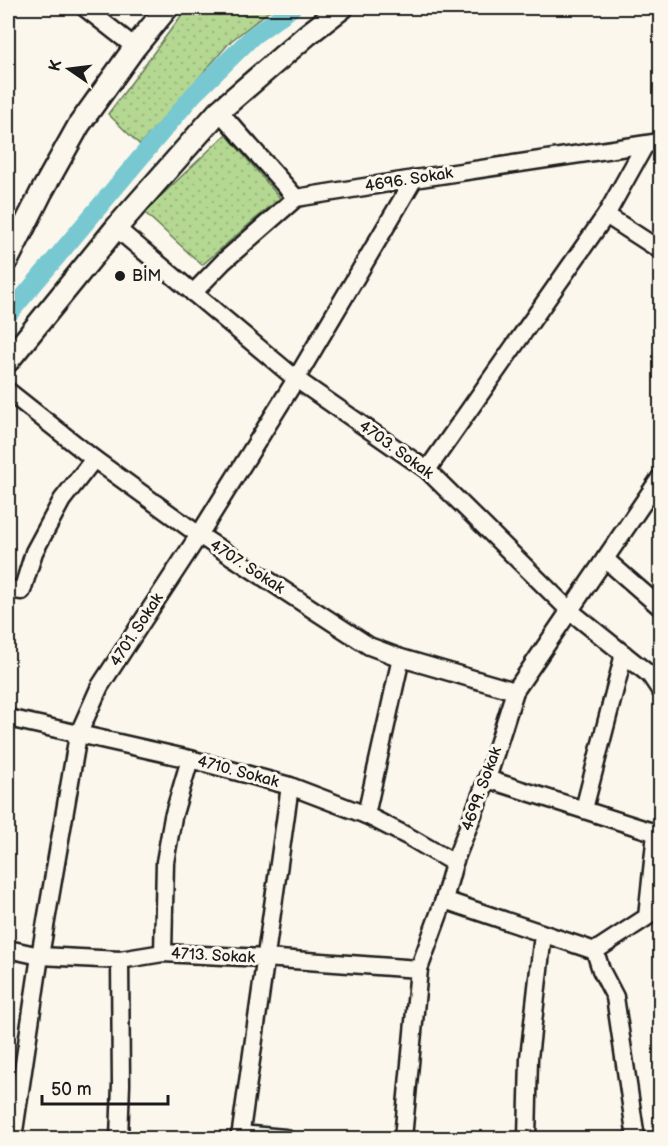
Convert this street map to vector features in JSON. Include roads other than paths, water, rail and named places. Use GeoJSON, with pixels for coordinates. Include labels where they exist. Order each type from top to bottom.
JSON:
{"type":"FeatureCollection","features":[{"type":"Feature","properties":{"kind":"street"},"geometry":{"type":"LineString","coordinates":[[85,8],[135,48]]}},
{"type":"Feature","properties":{"kind":"street"},"geometry":{"type":"LineString","coordinates":[[8,256],[79,125],[167,8]]}},
{"type":"Feature","properties":{"kind":"street"},"geometry":{"type":"LineString","coordinates":[[8,360],[116,228],[219,111],[342,8]]}},
{"type":"Feature","properties":{"kind":"street"},"geometry":{"type":"LineString","coordinates":[[193,293],[224,261],[296,198],[219,111]]}},
{"type":"Feature","properties":{"kind":"street"},"geometry":{"type":"LineString","coordinates":[[427,470],[606,215],[653,144]]}},
{"type":"Feature","properties":{"kind":"street","name":"4696. Sokak"},"geometry":{"type":"LineString","coordinates":[[296,198],[653,144]]}},
{"type":"Feature","properties":{"kind":"street","name":"4701. Sokak"},"geometry":{"type":"LineString","coordinates":[[13,1138],[40,956],[78,735],[100,686],[199,536],[296,379],[414,179]]}},
{"type":"Feature","properties":{"kind":"street"},"geometry":{"type":"LineString","coordinates":[[606,215],[660,250]]}},
{"type":"Feature","properties":{"kind":"street","name":"4703. Sokak"},"geometry":{"type":"LineString","coordinates":[[116,228],[296,379],[427,470],[569,610],[624,654],[655,673],[660,690]]}},
{"type":"Feature","properties":{"kind":"street","name":"4707. Sokak"},"geometry":{"type":"LineString","coordinates":[[8,391],[94,459],[199,536],[369,646],[401,658],[515,691]]}},
{"type":"Feature","properties":{"kind":"street"},"geometry":{"type":"LineString","coordinates":[[8,589],[22,591],[34,552],[62,500],[94,459]]}},
{"type":"Feature","properties":{"kind":"street","name":"4699. Sokak"},"geometry":{"type":"LineString","coordinates":[[403,1138],[419,969],[444,900],[454,864],[487,779],[515,691],[660,478]]}},
{"type":"Feature","properties":{"kind":"street"},"geometry":{"type":"LineString","coordinates":[[605,559],[660,607]]}},
{"type":"Feature","properties":{"kind":"street"},"geometry":{"type":"LineString","coordinates":[[584,809],[624,654]]}},
{"type":"Feature","properties":{"kind":"street"},"geometry":{"type":"LineString","coordinates":[[366,815],[401,658]]}},
{"type":"Feature","properties":{"kind":"street","name":"4710. Sokak"},"geometry":{"type":"LineString","coordinates":[[8,718],[190,759],[290,786],[366,815],[454,864]]}},
{"type":"Feature","properties":{"kind":"street"},"geometry":{"type":"LineString","coordinates":[[163,953],[165,862],[173,817],[190,759]]}},
{"type":"Feature","properties":{"kind":"street"},"geometry":{"type":"LineString","coordinates":[[487,779],[658,832],[647,917],[595,951]]}},
{"type":"Feature","properties":{"kind":"street"},"geometry":{"type":"LineString","coordinates":[[285,1138],[240,1136],[290,786]]}},
{"type":"Feature","properties":{"kind":"street"},"geometry":{"type":"LineString","coordinates":[[444,900],[595,951]]}},
{"type":"Feature","properties":{"kind":"street"},"geometry":{"type":"LineString","coordinates":[[527,1138],[530,1058],[543,934]]}},
{"type":"Feature","properties":{"kind":"street","name":"4713. Sokak"},"geometry":{"type":"LineString","coordinates":[[8,949],[40,956],[120,960],[163,953],[419,969]]}},
{"type":"Feature","properties":{"kind":"street"},"geometry":{"type":"LineString","coordinates":[[595,951],[601,970],[615,997],[636,1138]]}},
{"type":"Feature","properties":{"kind":"street"},"geometry":{"type":"LineString","coordinates":[[119,1138],[120,960]]}},
{"type":"Feature","properties":{"kind":"waterway"},"geometry":{"type":"LineString","coordinates":[[8,315],[194,94],[253,36],[292,8]]}},
{"type":"Feature","properties":{"kind":"place","name":"BİM"},"geometry":{"type":"Point","coordinates":[120,276]}}]}
